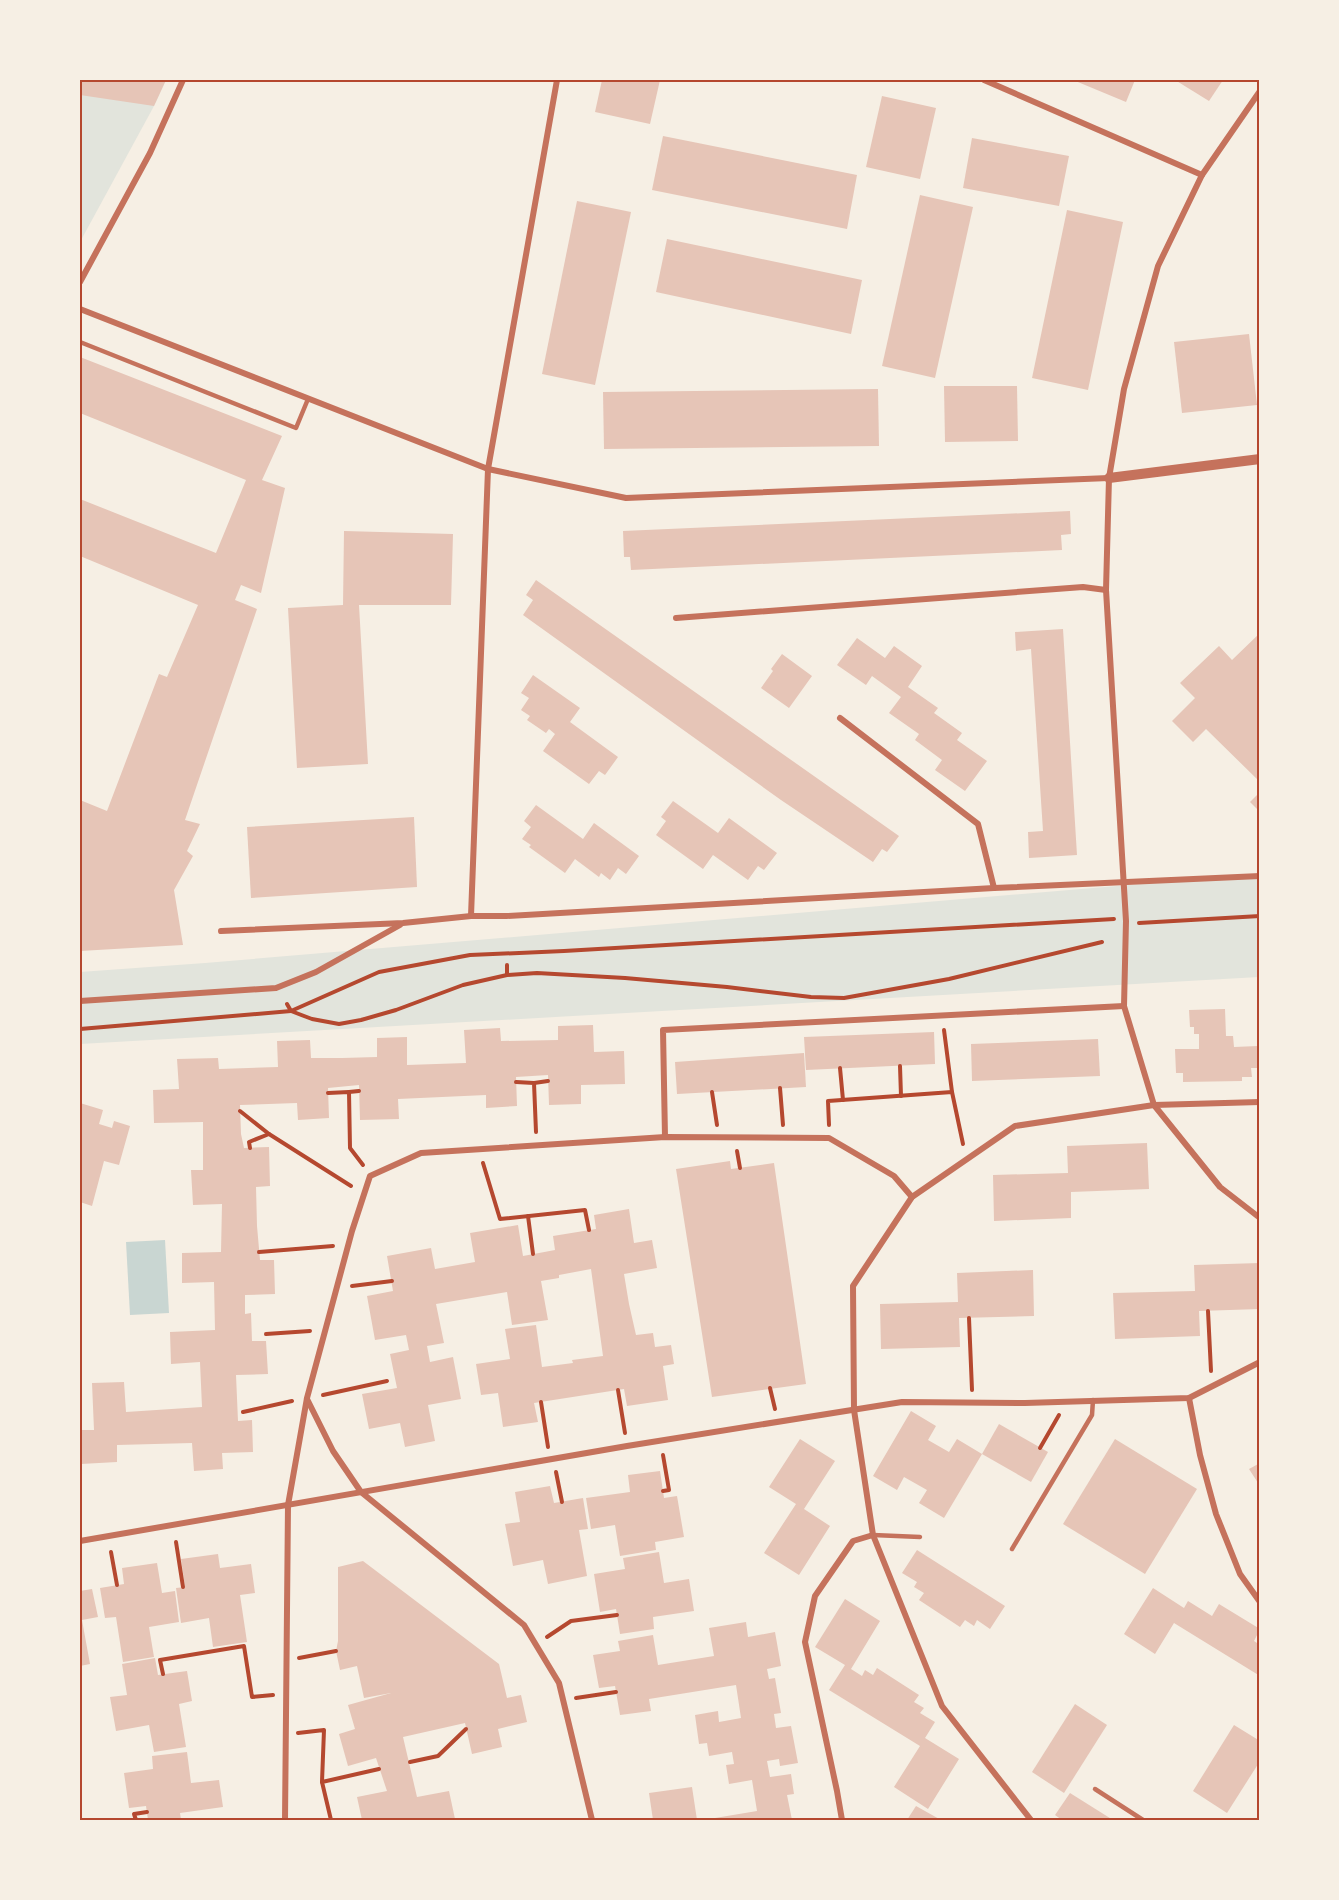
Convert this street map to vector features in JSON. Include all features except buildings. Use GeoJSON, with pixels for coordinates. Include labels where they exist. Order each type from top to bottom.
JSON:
{"type":"FeatureCollection","features":[{"type":"Feature","properties":{"kind":"street"},"geometry":{"type":"LineString","coordinates":[[80,282],[150,153],[183,80]]}},
{"type":"Feature","properties":{"kind":"street"},"geometry":{"type":"LineString","coordinates":[[471,916],[488,469],[557,80]]}},
{"type":"Feature","properties":{"kind":"street"},"geometry":{"type":"LineString","coordinates":[[984,80],[1202,175]]}},
{"type":"Feature","properties":{"kind":"street"},"geometry":{"type":"LineString","coordinates":[[1260,91],[1202,175],[1158,267],[1124,389],[1109,478],[1106,590],[1126,939],[1124,1006],[1154,1105],[1220,1187],[1260,1218]]}},
{"type":"Feature","properties":{"kind":"street"},"geometry":{"type":"LineString","coordinates":[[80,309],[488,469],[626,498],[1109,478],[1260,459]]}},
{"type":"Feature","properties":{"kind":"street"},"geometry":{"type":"LineString","coordinates":[[676,618],[1083,587],[1106,590]]}},
{"type":"Feature","properties":{"kind":"street"},"geometry":{"type":"LineString","coordinates":[[840,718],[978,824],[994,888]]}},
{"type":"Feature","properties":{"kind":"street"},"geometry":{"type":"LineString","coordinates":[[221,931],[403,923],[471,916],[750,903],[994,888],[1260,876]]}},
{"type":"Feature","properties":{"kind":"street"},"geometry":{"type":"LineString","coordinates":[[80,1001],[276,988],[316,972],[403,923]]}},
{"type":"Feature","properties":{"kind":"street"},"geometry":{"type":"LineString","coordinates":[[665,1137],[663,1030],[1124,1006]]}},
{"type":"Feature","properties":{"kind":"street"},"geometry":{"type":"LineString","coordinates":[[1031,1821],[942,1706],[873,1535],[854,1410],[853,1286],[912,1197],[1015,1126],[1154,1105],[1260,1102]]}},
{"type":"Feature","properties":{"kind":"street"},"geometry":{"type":"LineString","coordinates":[[285,1821],[288,1505],[307,1398],[348,1245],[370,1176],[421,1153],[665,1137],[829,1138],[894,1176],[912,1197]]}},
{"type":"Feature","properties":{"kind":"street"},"geometry":{"type":"LineString","coordinates":[[80,1541],[661,1440],[902,1402],[1189,1398],[1260,1362]]}},
{"type":"Feature","properties":{"kind":"street"},"geometry":{"type":"LineString","coordinates":[[307,1398],[333,1451],[361,1492],[524,1625],[559,1683],[592,1821]]}},
{"type":"Feature","properties":{"kind":"street"},"geometry":{"type":"LineString","coordinates":[[1189,1398],[1200,1455],[1216,1514],[1240,1574],[1260,1602]]}},
{"type":"Feature","properties":{"kind":"street"},"geometry":{"type":"LineString","coordinates":[[842,1821],[806,1642],[815,1596],[853,1541],[873,1535]]}},
{"type":"Feature","properties":{"kind":"lane"},"geometry":{"type":"LineString","coordinates":[[80,342],[296,428],[308,399]]}},
{"type":"Feature","properties":{"kind":"lane"},"geometry":{"type":"LineString","coordinates":[[1012,1549],[1092,1415],[1093,1400]]}},
{"type":"Feature","properties":{"kind":"lane"},"geometry":{"type":"LineString","coordinates":[[873,1535],[920,1537]]}},
{"type":"Feature","properties":{"kind":"lane"},"geometry":{"type":"LineString","coordinates":[[1095,1789],[1143,1821]]}},
{"type":"Feature","properties":{"kind":"path"},"geometry":{"type":"LineString","coordinates":[[1140,924],[1260,916]]}},
{"type":"Feature","properties":{"kind":"path"},"geometry":{"type":"LineString","coordinates":[[80,1029],[291,1011],[379,972],[470,955],[1115,919]]}},
{"type":"Feature","properties":{"kind":"path"},"geometry":{"type":"LineString","coordinates":[[287,1004],[291,1011],[312,1019],[339,1024],[396,1010],[463,985],[507,975],[537,973],[626,978],[811,997],[844,998],[949,979],[1102,942]]}},
{"type":"Feature","properties":{"kind":"path"},"geometry":{"type":"LineString","coordinates":[[507,964],[507,975]]}},
{"type":"Feature","properties":{"kind":"path"},"geometry":{"type":"LineString","coordinates":[[942,1015],[952,1092],[966,1160]]}},
{"type":"Feature","properties":{"kind":"path"},"geometry":{"type":"LineString","coordinates":[[900,1066],[901,1095]]}},
{"type":"Feature","properties":{"kind":"path"},"geometry":{"type":"LineString","coordinates":[[840,1068],[843,1100]]}},
{"type":"Feature","properties":{"kind":"path"},"geometry":{"type":"LineString","coordinates":[[516,1082],[548,1082]]}},
{"type":"Feature","properties":{"kind":"path"},"geometry":{"type":"LineString","coordinates":[[534,1083],[537,1145]]}},
{"type":"Feature","properties":{"kind":"path"},"geometry":{"type":"LineString","coordinates":[[780,1088],[784,1138]]}},
{"type":"Feature","properties":{"kind":"path"},"geometry":{"type":"LineString","coordinates":[[328,1093],[359,1091]]}},
{"type":"Feature","properties":{"kind":"path"},"geometry":{"type":"LineString","coordinates":[[349,1092],[350,1148],[370,1176]]}},
{"type":"Feature","properties":{"kind":"path"},"geometry":{"type":"LineString","coordinates":[[712,1092],[719,1137]]}},
{"type":"Feature","properties":{"kind":"path"},"geometry":{"type":"LineString","coordinates":[[829,1138],[828,1101],[952,1092]]}},
{"type":"Feature","properties":{"kind":"path"},"geometry":{"type":"LineString","coordinates":[[240,1112],[272,1136],[364,1194]]}},
{"type":"Feature","properties":{"kind":"path"},"geometry":{"type":"LineString","coordinates":[[250,1148],[249,1142],[269,1134],[272,1136]]}},
{"type":"Feature","properties":{"kind":"path"},"geometry":{"type":"LineString","coordinates":[[479,1149],[500,1219],[585,1210],[589,1230]]}},
{"type":"Feature","properties":{"kind":"path"},"geometry":{"type":"LineString","coordinates":[[528,1216],[532,1254]]}},
{"type":"Feature","properties":{"kind":"path"},"geometry":{"type":"LineString","coordinates":[[259,1252],[348,1245]]}},
{"type":"Feature","properties":{"kind":"path"},"geometry":{"type":"LineString","coordinates":[[336,1288],[392,1281]]}},
{"type":"Feature","properties":{"kind":"path"},"geometry":{"type":"LineString","coordinates":[[1208,1311],[1212,1387]]}},
{"type":"Feature","properties":{"kind":"path"},"geometry":{"type":"LineString","coordinates":[[969,1318],[973,1402]]}},
{"type":"Feature","properties":{"kind":"path"},"geometry":{"type":"LineString","coordinates":[[266,1334],[325,1330]]}},
{"type":"Feature","properties":{"kind":"path"},"geometry":{"type":"LineString","coordinates":[[243,1412],[387,1381]]}},
{"type":"Feature","properties":{"kind":"path"},"geometry":{"type":"LineString","coordinates":[[770,1389],[778,1422]]}},
{"type":"Feature","properties":{"kind":"path"},"geometry":{"type":"LineString","coordinates":[[618,1390],[627,1446]]}},
{"type":"Feature","properties":{"kind":"path"},"geometry":{"type":"LineString","coordinates":[[1040,1448],[1068,1401]]}},
{"type":"Feature","properties":{"kind":"path"},"geometry":{"type":"LineString","coordinates":[[541,1402],[562,1502]]}},
{"type":"Feature","properties":{"kind":"path"},"geometry":{"type":"LineString","coordinates":[[661,1440],[669,1490],[663,1491]]}},
{"type":"Feature","properties":{"kind":"path"},"geometry":{"type":"LineString","coordinates":[[176,1542],[183,1587]]}},
{"type":"Feature","properties":{"kind":"path"},"geometry":{"type":"LineString","coordinates":[[111,1552],[117,1585]]}},
{"type":"Feature","properties":{"kind":"path"},"geometry":{"type":"LineString","coordinates":[[536,1644],[571,1621],[617,1615]]}},
{"type":"Feature","properties":{"kind":"path"},"geometry":{"type":"LineString","coordinates":[[163,1674],[160,1660],[243,1646],[252,1697],[286,1693]]}},
{"type":"Feature","properties":{"kind":"path"},"geometry":{"type":"LineString","coordinates":[[286,1660],[336,1652]]}},
{"type":"Feature","properties":{"kind":"path"},"geometry":{"type":"LineString","coordinates":[[563,1700],[616,1692]]}},
{"type":"Feature","properties":{"kind":"path"},"geometry":{"type":"LineString","coordinates":[[410,1762],[438,1756],[466,1729]]}},
{"type":"Feature","properties":{"kind":"path"},"geometry":{"type":"LineString","coordinates":[[286,1735],[324,1730],[322,1782],[331,1821]]}},
{"type":"Feature","properties":{"kind":"path"},"geometry":{"type":"LineString","coordinates":[[322,1782],[379,1769]]}},
{"type":"Feature","properties":{"kind":"path"},"geometry":{"type":"LineString","coordinates":[[135,1821],[134,1814],[147,1812]]}},
{"type":"Feature","properties":{"kind":"shaded area"},"geometry":{"type":"Polygon","coordinates":[[[80,80],[166,80],[80,242],[80,80]]]}},
{"type":"Feature","properties":{"kind":"shaded area"},"geometry":{"type":"Polygon","coordinates":[[[1259,874],[1259,977],[80,1044],[80,972],[1259,874]]]}},
{"type":"Feature","properties":{"kind":"shaded area"},"geometry":{"type":"Polygon","coordinates":[[[165,1240],[169,1313],[130,1315],[126,1242],[165,1240]]]}}]}
